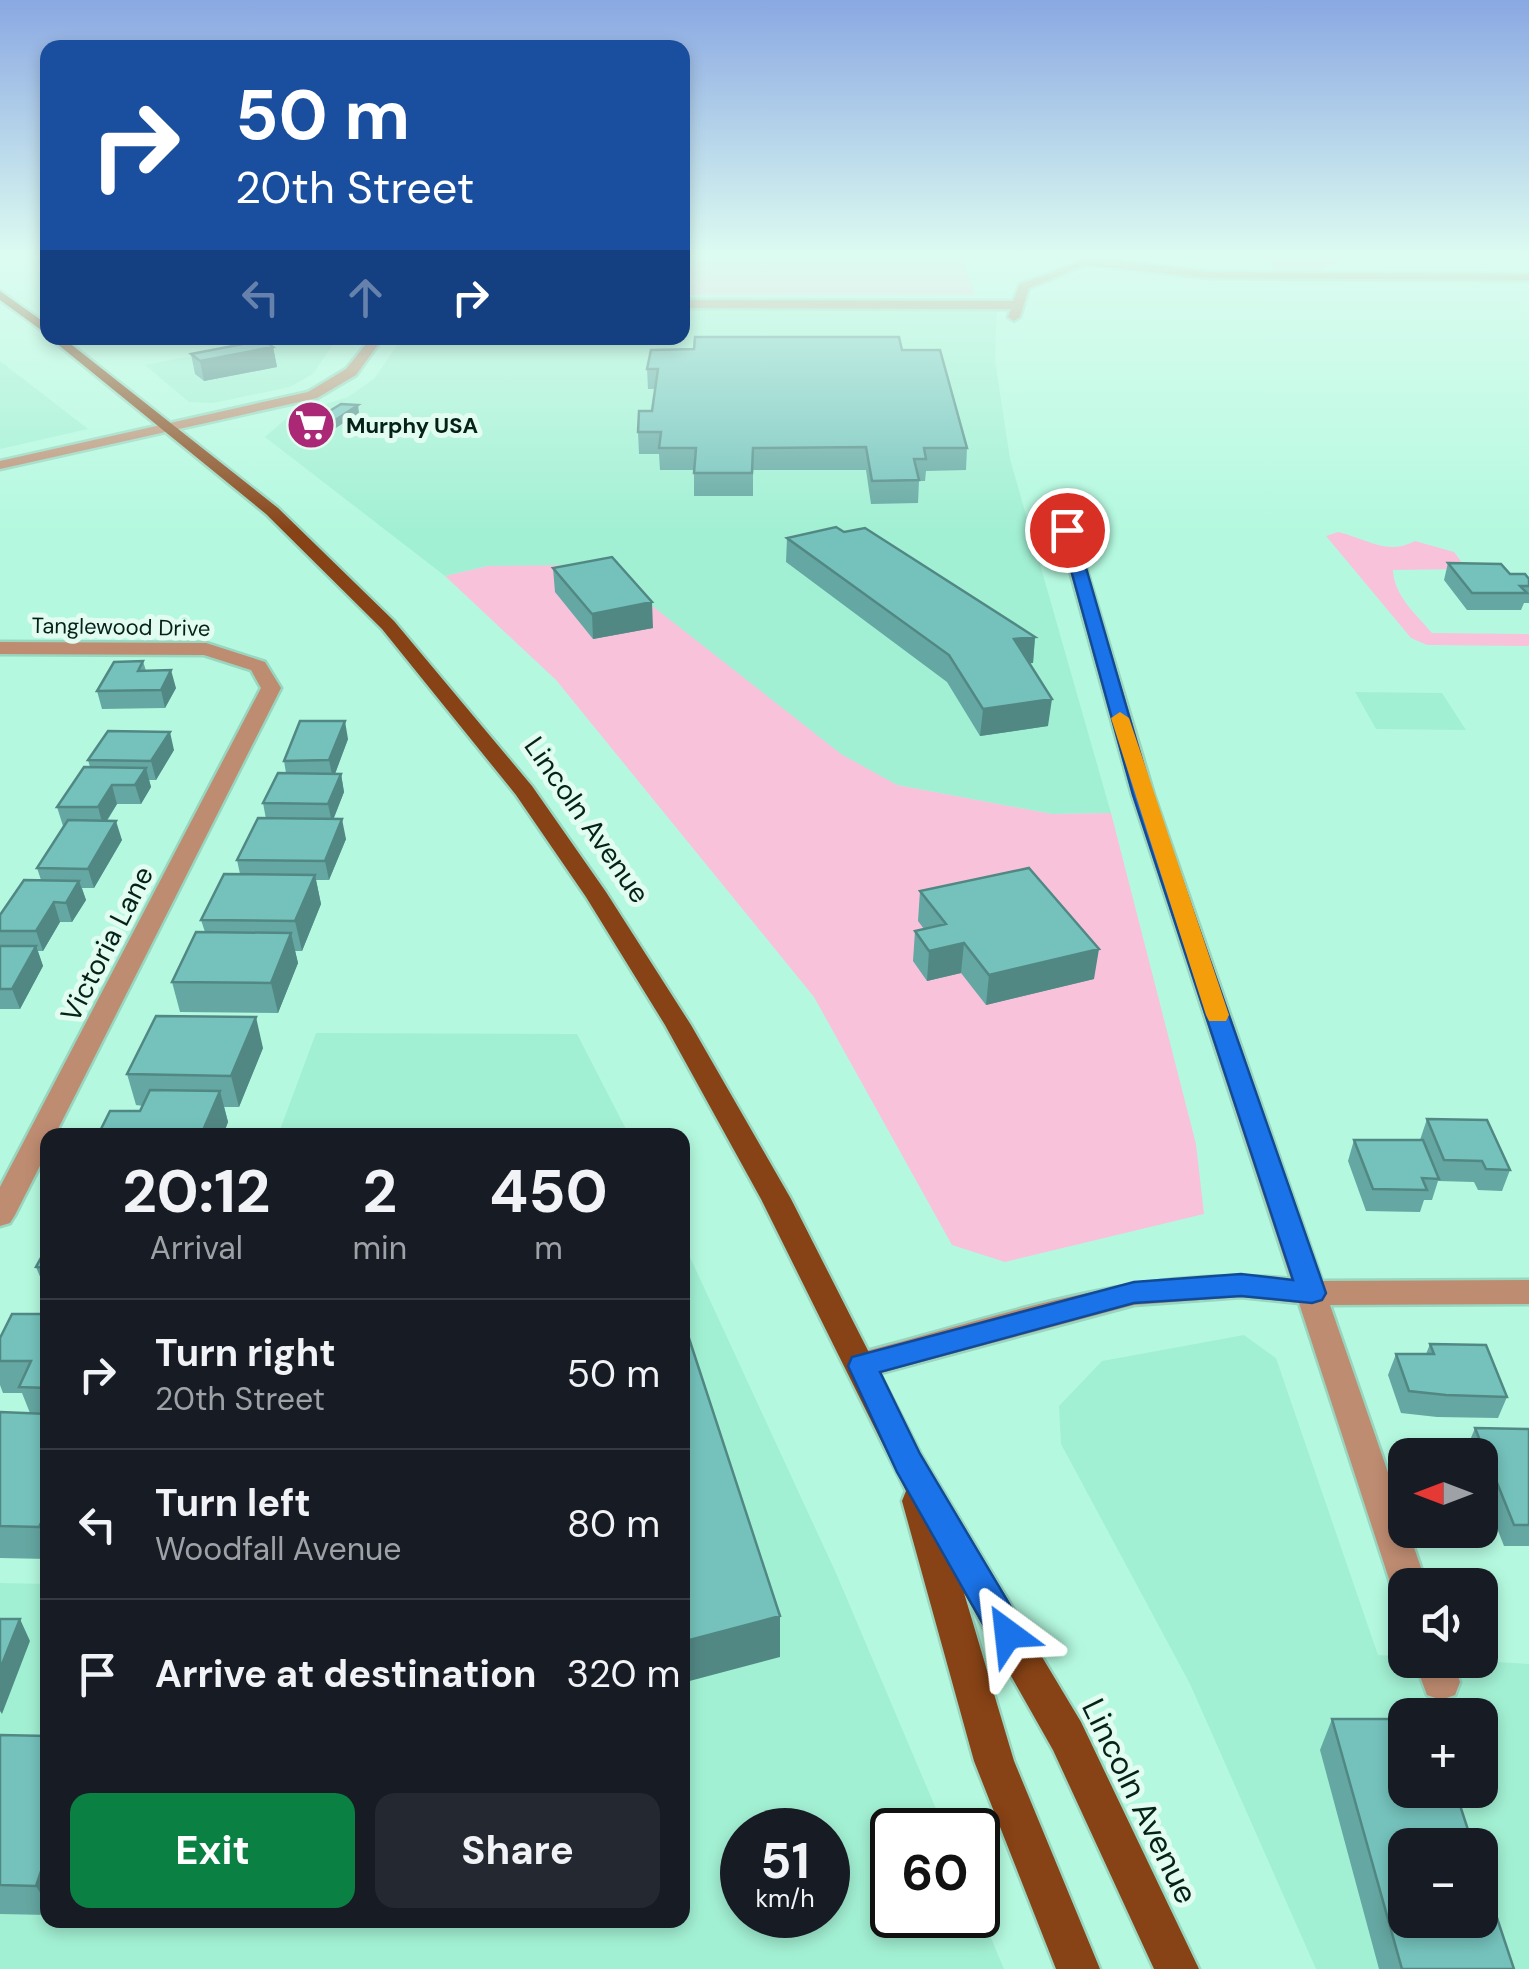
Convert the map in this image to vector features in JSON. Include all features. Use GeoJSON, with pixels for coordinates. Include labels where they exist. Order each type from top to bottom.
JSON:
{"type":"FeatureCollection","features":[{"type":"Feature","properties":{"kind":"main road","name":"Lincoln Avenue"},"geometry":{"type":"LineString","coordinates":[[69,348],[272,511],[339,574],[453,699],[524,791],[678,1025],[862,1366],[908,1462],[1067,1736],[1177,1969]]}},
{"type":"Feature","properties":{"kind":"main road","name":"Lincoln Avenue"},"geometry":{"type":"LineString","coordinates":[[908,1462],[994,1761],[1078,1969]]}},
{"type":"Feature","properties":{"kind":"street"},"geometry":{"type":"LineString","coordinates":[[0,465],[278,406],[330,388],[352,372],[370,348]]}},
{"type":"Feature","properties":{"kind":"street"},"geometry":{"type":"LineString","coordinates":[[1067,530],[1143,795],[1402,1568]]}},
{"type":"Feature","properties":{"kind":"street","name":"Tanglewood Drive"},"geometry":{"type":"LineString","coordinates":[[0,648],[185,648],[229,653],[258,666],[268,677],[267,701]]}},
{"type":"Feature","properties":{"kind":"street","name":"Victoria Lane"},"geometry":{"type":"LineString","coordinates":[[45,1128],[267,701]]}},
{"type":"Feature","properties":{"kind":"street","name":"Victoria Lane"},"geometry":{"type":"LineString","coordinates":[[0,1215],[40,1138]]}},
{"type":"Feature","properties":{"kind":"street"},"geometry":{"type":"LineString","coordinates":[[862,1366],[1134,1293],[1241,1285],[1312,1293],[1529,1292]]}},
{"type":"Feature","properties":{"kind":"shaded area"},"geometry":{"type":"Polygon","coordinates":[[[237,348],[331,348],[313,374],[290,387],[213,403],[189,402],[145,365],[237,348]]]}},
{"type":"Feature","properties":{"kind":"shaded area"},"geometry":{"type":"Polygon","coordinates":[[[395,348],[995,348],[1010,459],[1111,813],[1052,814],[897,785],[488,566],[445,576],[265,437],[289,416],[348,397],[374,379],[395,348]]]}},
{"type":"Feature","properties":{"kind":"shaded area"},"geometry":{"type":"Polygon","coordinates":[[[0,361],[88,429],[0,449],[0,361]]]}},
{"type":"Feature","properties":{"kind":"shaded area"},"geometry":{"type":"Polygon","coordinates":[[[1338,532],[1386,547],[1415,541],[1454,552],[1467,569],[1393,570],[1397,588],[1407,604],[1432,633],[1529,634],[1529,646],[1427,645],[1411,638],[1326,536],[1338,532]]]}},
{"type":"Feature","properties":{"kind":"shaded area"},"geometry":{"type":"Polygon","coordinates":[[[600,565],[841,754],[897,785],[1052,814],[1111,813],[1196,1144],[1204,1214],[1005,1262],[952,1245],[814,997],[556,680],[445,576],[488,566],[600,565]]]}},
{"type":"Feature","properties":{"kind":"shaded area"},"geometry":{"type":"Polygon","coordinates":[[[1355,692],[1442,693],[1466,730],[1376,729],[1355,692]]]}},
{"type":"Feature","properties":{"kind":"shaded area"},"geometry":{"type":"Polygon","coordinates":[[[316,1033],[577,1034],[625,1128],[281,1128],[316,1033]]]}},
{"type":"Feature","properties":{"kind":"shaded area"},"geometry":{"type":"Polygon","coordinates":[[[690,1257],[836,1573],[936,1808],[870,1808],[870,1938],[991,1938],[1004,1969],[0,1969],[0,1583],[40,1584],[40,1928],[690,1928],[690,1257]]]}},
{"type":"Feature","properties":{"kind":"shaded area"},"geometry":{"type":"Polygon","coordinates":[[[1244,1335],[1276,1358],[1378,1655],[1388,1656],[1388,1678],[1498,1678],[1498,1662],[1529,1664],[1529,1969],[1316,1969],[1190,1684],[1061,1444],[1059,1406],[1102,1361],[1244,1335]]]}},
{"type":"Feature","properties":{"kind":"building"},"geometry":{"type":"Polygon","coordinates":[[[223,348],[268,348],[200,361],[191,354],[223,348]]]}},
{"type":"Feature","properties":{"kind":"building"},"geometry":{"type":"Polygon","coordinates":[[[651,350],[940,350],[967,448],[924,448],[926,459],[914,459],[919,480],[872,481],[866,447],[753,448],[752,473],[694,473],[696,448],[659,448],[661,432],[638,432],[639,411],[652,411],[658,369],[647,369],[651,350]]]}},
{"type":"Feature","properties":{"kind":"building"},"geometry":{"type":"Polygon","coordinates":[[[341,404],[358,405],[311,436],[294,433],[341,404]]]}},
{"type":"Feature","properties":{"kind":"building"},"geometry":{"type":"Polygon","coordinates":[[[836,527],[844,532],[865,528],[1035,637],[1014,639],[1052,699],[983,709],[949,655],[787,538],[836,527]]]}},
{"type":"Feature","properties":{"kind":"building"},"geometry":{"type":"Polygon","coordinates":[[[612,557],[652,602],[592,614],[553,568],[612,557]]]}},
{"type":"Feature","properties":{"kind":"building"},"geometry":{"type":"Polygon","coordinates":[[[1448,563],[1501,564],[1510,574],[1525,574],[1529,586],[1520,586],[1527,593],[1472,593],[1448,563]]]}},
{"type":"Feature","properties":{"kind":"building"},"geometry":{"type":"Polygon","coordinates":[[[143,661],[138,671],[171,670],[161,690],[97,691],[114,662],[143,661]]]}},
{"type":"Feature","properties":{"kind":"building"},"geometry":{"type":"Polygon","coordinates":[[[300,721],[345,721],[329,760],[284,761],[300,721]]]}},
{"type":"Feature","properties":{"kind":"building"},"geometry":{"type":"Polygon","coordinates":[[[108,731],[170,732],[151,761],[88,760],[108,731]]]}},
{"type":"Feature","properties":{"kind":"building"},"geometry":{"type":"Polygon","coordinates":[[[84,767],[146,768],[135,785],[112,785],[98,807],[57,807],[84,767]]]}},
{"type":"Feature","properties":{"kind":"building"},"geometry":{"type":"Polygon","coordinates":[[[278,773],[341,774],[328,804],[263,803],[278,773]]]}},
{"type":"Feature","properties":{"kind":"building"},"geometry":{"type":"Polygon","coordinates":[[[258,818],[342,819],[325,861],[237,860],[258,818]]]}},
{"type":"Feature","properties":{"kind":"building"},"geometry":{"type":"Polygon","coordinates":[[[68,820],[116,821],[88,869],[37,868],[68,820]]]}},
{"type":"Feature","properties":{"kind":"building"},"geometry":{"type":"Polygon","coordinates":[[[1029,868],[1099,949],[989,975],[964,943],[929,951],[915,931],[946,924],[920,891],[1029,868]]]}},
{"type":"Feature","properties":{"kind":"building"},"geometry":{"type":"Polygon","coordinates":[[[224,874],[315,875],[295,921],[201,920],[224,874]]]}},
{"type":"Feature","properties":{"kind":"building"},"geometry":{"type":"Polygon","coordinates":[[[24,880],[79,881],[66,903],[54,902],[36,931],[0,931],[0,915],[24,880]]]}},
{"type":"Feature","properties":{"kind":"building"},"geometry":{"type":"Polygon","coordinates":[[[196,932],[291,933],[271,983],[172,982],[196,932]]]}},
{"type":"Feature","properties":{"kind":"building"},"geometry":{"type":"Polygon","coordinates":[[[0,946],[36,946],[12,989],[0,989],[0,946]]]}},
{"type":"Feature","properties":{"kind":"building"},"geometry":{"type":"Polygon","coordinates":[[[156,1016],[256,1017],[231,1076],[127,1074],[156,1016]]]}},
{"type":"Feature","properties":{"kind":"building"},"geometry":{"type":"Polygon","coordinates":[[[150,1090],[220,1091],[204,1128],[102,1128],[110,1111],[140,1111],[150,1090]]]}},
{"type":"Feature","properties":{"kind":"building"},"geometry":{"type":"Polygon","coordinates":[[[1427,1119],[1487,1120],[1510,1170],[1486,1169],[1482,1161],[1444,1160],[1427,1119]]]}},
{"type":"Feature","properties":{"kind":"building"},"geometry":{"type":"Polygon","coordinates":[[[1354,1140],[1423,1140],[1439,1179],[1422,1178],[1427,1190],[1373,1189],[1354,1140]]]}},
{"type":"Feature","properties":{"kind":"building"},"geometry":{"type":"Polygon","coordinates":[[[12,1314],[40,1314],[40,1388],[19,1387],[31,1361],[0,1361],[0,1338],[12,1314]]]}},
{"type":"Feature","properties":{"kind":"building"},"geometry":{"type":"Polygon","coordinates":[[[690,1341],[780,1616],[690,1640],[690,1341]]]}},
{"type":"Feature","properties":{"kind":"building"},"geometry":{"type":"Polygon","coordinates":[[[1430,1344],[1486,1345],[1507,1397],[1409,1391],[1396,1354],[1434,1354],[1430,1344]]]}},
{"type":"Feature","properties":{"kind":"building"},"geometry":{"type":"Polygon","coordinates":[[[0,1412],[40,1414],[40,1525],[0,1526],[0,1412]]]}},
{"type":"Feature","properties":{"kind":"building"},"geometry":{"type":"Polygon","coordinates":[[[1475,1428],[1529,1429],[1529,1525],[1514,1525],[1498,1485],[1498,1438],[1479,1438],[1475,1428]]]}},
{"type":"Feature","properties":{"kind":"building"},"geometry":{"type":"Polygon","coordinates":[[[0,1619],[20,1619],[0,1669],[0,1619]]]}},
{"type":"Feature","properties":{"kind":"building"},"geometry":{"type":"Polygon","coordinates":[[[1332,1719],[1388,1719],[1388,1808],[1461,1808],[1467,1828],[1388,1828],[1388,1919],[1332,1719]]]}},
{"type":"Feature","properties":{"kind":"building"},"geometry":{"type":"Polygon","coordinates":[[[0,1735],[40,1736],[40,1874],[36,1886],[0,1885],[0,1735]]]}},
{"type":"Feature","properties":{"kind":"building"},"geometry":{"type":"Polygon","coordinates":[[[1498,1921],[1514,1969],[1402,1969],[1393,1938],[1498,1938],[1498,1921]]]}},
{"type":"Feature","properties":{"kind":"slow traffic"},"geometry":{"type":"LineString","coordinates":[[1120,718],[1217,1015]]}},
{"type":"Feature","properties":{"kind":"place","name":"Murphy USA"},"geometry":{"type":"Point","coordinates":[311,425]}},
{"type":"Feature","properties":{"kind":"route"},"geometry":{"type":"LineString","coordinates":[[1008,1634],[908,1462],[862,1366],[1064,1308],[1134,1293],[1241,1285],[1312,1293],[1143,795],[1067,530]]}}]}
